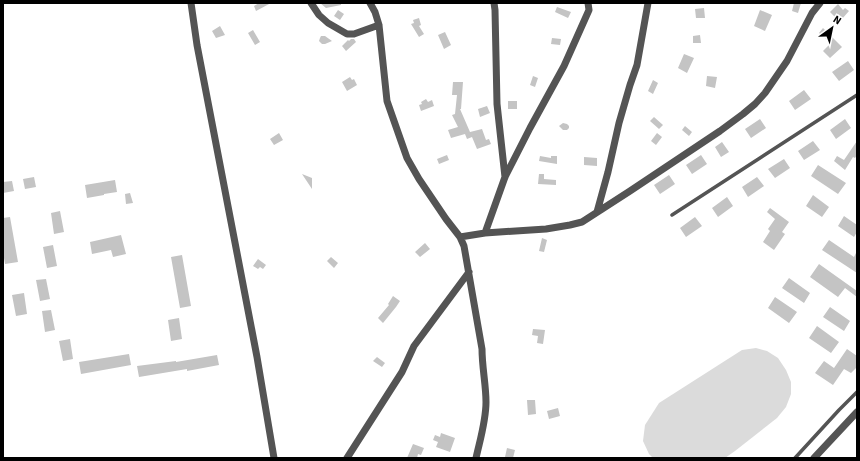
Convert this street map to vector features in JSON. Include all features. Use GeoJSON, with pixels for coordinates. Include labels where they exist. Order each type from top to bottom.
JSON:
{"type":"FeatureCollection","features":[{"type":"Feature","properties":{"kind":"street"},"geometry":{"type":"LineString","coordinates":[[191,3],[197,45],[256,351],[274,458]]}},
{"type":"Feature","properties":{"kind":"street"},"geometry":{"type":"LineString","coordinates":[[311,3],[319,15],[328,23],[347,34],[354,34],[379,24]]}},
{"type":"Feature","properties":{"kind":"street"},"geometry":{"type":"LineString","coordinates":[[370,3],[379,24],[387,101],[407,158],[419,179],[460,237],[464,246],[482,349],[486,397],[485,414],[476,458]]}},
{"type":"Feature","properties":{"kind":"street"},"geometry":{"type":"LineString","coordinates":[[494,3],[496,10],[497,104],[505,178]]}},
{"type":"Feature","properties":{"kind":"street"},"geometry":{"type":"LineString","coordinates":[[485,233],[505,178],[564,66],[589,10],[588,3]]}},
{"type":"Feature","properties":{"kind":"street"},"geometry":{"type":"LineString","coordinates":[[597,212],[619,123],[637,65],[648,3]]}},
{"type":"Feature","properties":{"kind":"street"},"geometry":{"type":"LineString","coordinates":[[460,237],[485,233],[515,232],[559,227],[582,222],[720,131],[755,104],[765,93],[787,61],[812,14],[820,3]]}},
{"type":"Feature","properties":{"kind":"street"},"geometry":{"type":"LineString","coordinates":[[347,458],[402,372],[414,346],[469,272]]}},
{"type":"Feature","properties":{"kind":"street"},"geometry":{"type":"LineString","coordinates":[[814,458],[857,412]]}},
{"type":"Feature","properties":{"kind":"lane"},"geometry":{"type":"LineString","coordinates":[[672,216],[857,95]]}},
{"type":"Feature","properties":{"kind":"lane"},"geometry":{"type":"LineString","coordinates":[[795,458],[857,392]]}},
{"type":"Feature","properties":{"kind":"shaded area"},"geometry":{"type":"Polygon","coordinates":[[[756,348],[767,351],[778,358],[786,370],[791,382],[791,394],[786,407],[777,418],[725,458],[653,458],[649,454],[643,441],[645,425],[659,403],[742,350],[756,348]]]}},
{"type":"Feature","properties":{"kind":"building"},"geometry":{"type":"Polygon","coordinates":[[[259,3],[271,3],[256,11],[254,6],[259,3]]]}},
{"type":"Feature","properties":{"kind":"building"},"geometry":{"type":"Polygon","coordinates":[[[320,3],[341,3],[341,5],[326,8],[320,3]]]}},
{"type":"Feature","properties":{"kind":"building"},"geometry":{"type":"Polygon","coordinates":[[[794,3],[801,3],[798,13],[792,11],[794,3]]]}},
{"type":"Feature","properties":{"kind":"building"},"geometry":{"type":"Polygon","coordinates":[[[838,4],[843,10],[845,8],[849,11],[842,19],[838,14],[835,17],[830,12],[838,4]]]}},
{"type":"Feature","properties":{"kind":"building"},"geometry":{"type":"Polygon","coordinates":[[[557,7],[571,12],[568,18],[555,12],[557,7]]]}},
{"type":"Feature","properties":{"kind":"building"},"geometry":{"type":"Polygon","coordinates":[[[704,8],[705,18],[696,18],[695,9],[704,8]]]}},
{"type":"Feature","properties":{"kind":"building"},"geometry":{"type":"Polygon","coordinates":[[[338,10],[344,14],[340,20],[334,16],[338,10]]]}},
{"type":"Feature","properties":{"kind":"building"},"geometry":{"type":"Polygon","coordinates":[[[760,10],[772,15],[765,31],[754,26],[760,10]]]}},
{"type":"Feature","properties":{"kind":"building"},"geometry":{"type":"Polygon","coordinates":[[[419,18],[421,25],[419,26],[424,34],[419,37],[411,24],[414,23],[413,20],[419,18]]]}},
{"type":"Feature","properties":{"kind":"building"},"geometry":{"type":"Polygon","coordinates":[[[220,26],[225,35],[216,38],[212,31],[220,26]]]}},
{"type":"Feature","properties":{"kind":"building"},"geometry":{"type":"Polygon","coordinates":[[[823,28],[842,47],[830,58],[823,51],[831,43],[819,33],[823,28]]]}},
{"type":"Feature","properties":{"kind":"building"},"geometry":{"type":"Polygon","coordinates":[[[253,30],[260,42],[255,45],[248,33],[253,30]]]}},
{"type":"Feature","properties":{"kind":"building"},"geometry":{"type":"Polygon","coordinates":[[[445,32],[451,45],[444,49],[438,35],[445,32]]]}},
{"type":"Feature","properties":{"kind":"building"},"geometry":{"type":"Polygon","coordinates":[[[700,35],[701,43],[693,43],[693,36],[700,35]]]}},
{"type":"Feature","properties":{"kind":"building"},"geometry":{"type":"Polygon","coordinates":[[[321,36],[325,36],[332,41],[322,44],[319,41],[321,36]]]}},
{"type":"Feature","properties":{"kind":"building"},"geometry":{"type":"Polygon","coordinates":[[[552,38],[561,39],[560,45],[551,44],[552,38]]]}},
{"type":"Feature","properties":{"kind":"building"},"geometry":{"type":"Polygon","coordinates":[[[351,39],[354,39],[356,42],[346,51],[342,46],[351,39]]]}},
{"type":"Feature","properties":{"kind":"building"},"geometry":{"type":"Polygon","coordinates":[[[684,54],[694,58],[687,73],[678,68],[684,54]]]}},
{"type":"Feature","properties":{"kind":"building"},"geometry":{"type":"Polygon","coordinates":[[[848,61],[854,70],[839,81],[832,72],[848,61]]]}},
{"type":"Feature","properties":{"kind":"building"},"geometry":{"type":"Polygon","coordinates":[[[533,76],[538,78],[535,87],[530,85],[533,76]]]}},
{"type":"Feature","properties":{"kind":"building"},"geometry":{"type":"Polygon","coordinates":[[[707,76],[717,77],[715,88],[706,86],[707,76]]]}},
{"type":"Feature","properties":{"kind":"building"},"geometry":{"type":"Polygon","coordinates":[[[350,77],[352,80],[354,79],[357,85],[347,91],[342,82],[350,77]]]}},
{"type":"Feature","properties":{"kind":"building"},"geometry":{"type":"Polygon","coordinates":[[[653,80],[658,83],[653,94],[648,91],[653,80]]]}},
{"type":"Feature","properties":{"kind":"building"},"geometry":{"type":"Polygon","coordinates":[[[453,82],[463,82],[460,109],[470,132],[482,129],[486,140],[489,139],[491,144],[477,149],[472,137],[467,139],[465,134],[451,138],[448,130],[458,127],[452,115],[455,114],[457,95],[452,95],[453,82]]]}},
{"type":"Feature","properties":{"kind":"building"},"geometry":{"type":"Polygon","coordinates":[[[804,90],[811,99],[795,110],[789,101],[804,90]]]}},
{"type":"Feature","properties":{"kind":"building"},"geometry":{"type":"Polygon","coordinates":[[[426,99],[428,102],[432,100],[434,106],[421,111],[419,105],[426,99]]]}},
{"type":"Feature","properties":{"kind":"building"},"geometry":{"type":"Polygon","coordinates":[[[508,101],[517,101],[517,109],[508,109],[508,101]]]}},
{"type":"Feature","properties":{"kind":"building"},"geometry":{"type":"Polygon","coordinates":[[[487,106],[490,113],[480,117],[478,109],[487,106]]]}},
{"type":"Feature","properties":{"kind":"building"},"geometry":{"type":"Polygon","coordinates":[[[654,117],[663,125],[659,129],[650,121],[654,117]]]}},
{"type":"Feature","properties":{"kind":"building"},"geometry":{"type":"Polygon","coordinates":[[[760,119],[766,128],[751,138],[745,129],[760,119]]]}},
{"type":"Feature","properties":{"kind":"building"},"geometry":{"type":"Polygon","coordinates":[[[845,119],[851,128],[836,139],[830,130],[845,119]]]}},
{"type":"Feature","properties":{"kind":"building"},"geometry":{"type":"Polygon","coordinates":[[[563,123],[569,126],[567,130],[563,130],[559,126],[563,123]]]}},
{"type":"Feature","properties":{"kind":"building"},"geometry":{"type":"Polygon","coordinates":[[[685,126],[692,132],[689,136],[682,130],[685,126]]]}},
{"type":"Feature","properties":{"kind":"building"},"geometry":{"type":"Polygon","coordinates":[[[279,133],[283,140],[274,145],[270,139],[279,133]]]}},
{"type":"Feature","properties":{"kind":"building"},"geometry":{"type":"Polygon","coordinates":[[[657,133],[662,137],[656,145],[651,141],[657,133]]]}},
{"type":"Feature","properties":{"kind":"building"},"geometry":{"type":"Polygon","coordinates":[[[813,141],[820,150],[804,160],[798,151],[813,141]]]}},
{"type":"Feature","properties":{"kind":"building"},"geometry":{"type":"Polygon","coordinates":[[[857,141],[857,155],[855,158],[853,157],[845,170],[834,161],[837,156],[844,160],[857,141]]]}},
{"type":"Feature","properties":{"kind":"building"},"geometry":{"type":"Polygon","coordinates":[[[722,142],[729,152],[721,157],[715,147],[722,142]]]}},
{"type":"Feature","properties":{"kind":"building"},"geometry":{"type":"Polygon","coordinates":[[[447,155],[449,160],[439,164],[437,159],[447,155]]]}},
{"type":"Feature","properties":{"kind":"building"},"geometry":{"type":"Polygon","coordinates":[[[701,155],[707,164],[692,174],[686,165],[701,155]]]}},
{"type":"Feature","properties":{"kind":"building"},"geometry":{"type":"Polygon","coordinates":[[[540,156],[551,158],[551,156],[557,156],[557,164],[539,161],[540,156]]]}},
{"type":"Feature","properties":{"kind":"building"},"geometry":{"type":"Polygon","coordinates":[[[584,157],[597,158],[597,166],[584,165],[584,157]]]}},
{"type":"Feature","properties":{"kind":"building"},"geometry":{"type":"Polygon","coordinates":[[[784,159],[790,168],[775,178],[768,169],[784,159]]]}},
{"type":"Feature","properties":{"kind":"building"},"geometry":{"type":"Polygon","coordinates":[[[818,165],[846,183],[838,194],[811,176],[818,165]]]}},
{"type":"Feature","properties":{"kind":"building"},"geometry":{"type":"Polygon","coordinates":[[[302,174],[312,178],[312,189],[302,174]]]}},
{"type":"Feature","properties":{"kind":"building"},"geometry":{"type":"Polygon","coordinates":[[[539,174],[544,174],[544,179],[556,180],[556,185],[538,184],[539,174]]]}},
{"type":"Feature","properties":{"kind":"building"},"geometry":{"type":"Polygon","coordinates":[[[669,175],[675,184],[660,194],[654,185],[669,175]]]}},
{"type":"Feature","properties":{"kind":"building"},"geometry":{"type":"Polygon","coordinates":[[[34,177],[36,187],[25,189],[23,179],[34,177]]]}},
{"type":"Feature","properties":{"kind":"building"},"geometry":{"type":"Polygon","coordinates":[[[757,177],[764,186],[748,197],[742,187],[757,177]]]}},
{"type":"Feature","properties":{"kind":"building"},"geometry":{"type":"Polygon","coordinates":[[[115,180],[117,192],[87,198],[85,185],[115,180]]]}},
{"type":"Feature","properties":{"kind":"building"},"geometry":{"type":"Polygon","coordinates":[[[12,181],[14,191],[3,193],[3,182],[12,181]]]}},
{"type":"Feature","properties":{"kind":"building"},"geometry":{"type":"Polygon","coordinates":[[[130,193],[133,203],[126,204],[125,194],[130,193]]]}},
{"type":"Feature","properties":{"kind":"building"},"geometry":{"type":"Polygon","coordinates":[[[813,195],[829,207],[822,217],[806,206],[813,195]]]}},
{"type":"Feature","properties":{"kind":"building"},"geometry":{"type":"Polygon","coordinates":[[[727,197],[733,206],[718,217],[712,208],[727,197]]]}},
{"type":"Feature","properties":{"kind":"building"},"geometry":{"type":"Polygon","coordinates":[[[770,208],[789,222],[782,232],[785,234],[774,250],[763,242],[770,231],[768,229],[775,219],[767,212],[770,208]]]}},
{"type":"Feature","properties":{"kind":"building"},"geometry":{"type":"Polygon","coordinates":[[[60,211],[64,232],[54,234],[51,213],[60,211]]]}},
{"type":"Feature","properties":{"kind":"building"},"geometry":{"type":"Polygon","coordinates":[[[844,216],[857,225],[857,232],[854,237],[838,226],[844,216]]]}},
{"type":"Feature","properties":{"kind":"building"},"geometry":{"type":"Polygon","coordinates":[[[10,217],[18,262],[5,264],[3,252],[3,218],[10,217]]]}},
{"type":"Feature","properties":{"kind":"building"},"geometry":{"type":"Polygon","coordinates":[[[695,217],[702,226],[686,237],[680,228],[695,217]]]}},
{"type":"Feature","properties":{"kind":"building"},"geometry":{"type":"Polygon","coordinates":[[[121,235],[126,254],[113,257],[111,250],[92,254],[90,242],[121,235]]]}},
{"type":"Feature","properties":{"kind":"building"},"geometry":{"type":"Polygon","coordinates":[[[542,238],[547,240],[544,252],[539,251],[542,238]]]}},
{"type":"Feature","properties":{"kind":"building"},"geometry":{"type":"Polygon","coordinates":[[[829,240],[854,257],[857,251],[857,273],[822,250],[829,240]]]}},
{"type":"Feature","properties":{"kind":"building"},"geometry":{"type":"Polygon","coordinates":[[[425,243],[430,249],[420,257],[415,252],[425,243]]]}},
{"type":"Feature","properties":{"kind":"building"},"geometry":{"type":"Polygon","coordinates":[[[53,245],[57,266],[47,268],[43,247],[53,245]]]}},
{"type":"Feature","properties":{"kind":"building"},"geometry":{"type":"Polygon","coordinates":[[[182,255],[191,306],[180,308],[171,257],[182,255]]]}},
{"type":"Feature","properties":{"kind":"building"},"geometry":{"type":"Polygon","coordinates":[[[331,257],[338,263],[334,268],[327,261],[331,257]]]}},
{"type":"Feature","properties":{"kind":"building"},"geometry":{"type":"Polygon","coordinates":[[[258,259],[266,265],[263,269],[260,267],[258,269],[253,266],[258,259]]]}},
{"type":"Feature","properties":{"kind":"building"},"geometry":{"type":"Polygon","coordinates":[[[819,264],[857,291],[857,297],[845,288],[838,297],[810,277],[819,264]]]}},
{"type":"Feature","properties":{"kind":"building"},"geometry":{"type":"Polygon","coordinates":[[[789,278],[810,293],[804,303],[782,288],[789,278]]]}},
{"type":"Feature","properties":{"kind":"building"},"geometry":{"type":"Polygon","coordinates":[[[46,279],[50,299],[40,301],[36,280],[46,279]]]}},
{"type":"Feature","properties":{"kind":"building"},"geometry":{"type":"Polygon","coordinates":[[[24,293],[27,314],[16,316],[12,295],[24,293]]]}},
{"type":"Feature","properties":{"kind":"building"},"geometry":{"type":"Polygon","coordinates":[[[393,296],[400,301],[383,323],[378,318],[389,305],[388,304],[393,296]]]}},
{"type":"Feature","properties":{"kind":"building"},"geometry":{"type":"Polygon","coordinates":[[[775,297],[797,312],[789,323],[768,308],[775,297]]]}},
{"type":"Feature","properties":{"kind":"building"},"geometry":{"type":"Polygon","coordinates":[[[830,307],[850,321],[844,331],[823,317],[830,307]]]}},
{"type":"Feature","properties":{"kind":"building"},"geometry":{"type":"Polygon","coordinates":[[[51,310],[55,330],[45,332],[42,311],[51,310]]]}},
{"type":"Feature","properties":{"kind":"building"},"geometry":{"type":"Polygon","coordinates":[[[179,318],[182,339],[171,341],[168,320],[179,318]]]}},
{"type":"Feature","properties":{"kind":"building"},"geometry":{"type":"Polygon","coordinates":[[[817,326],[839,342],[831,353],[809,338],[817,326]]]}},
{"type":"Feature","properties":{"kind":"building"},"geometry":{"type":"Polygon","coordinates":[[[533,329],[545,330],[543,344],[537,343],[538,336],[532,335],[533,329]]]}},
{"type":"Feature","properties":{"kind":"building"},"geometry":{"type":"Polygon","coordinates":[[[70,339],[73,359],[63,361],[59,341],[70,339]]]}},
{"type":"Feature","properties":{"kind":"building"},"geometry":{"type":"Polygon","coordinates":[[[847,349],[857,356],[857,367],[851,373],[844,369],[833,385],[815,373],[824,361],[834,368],[847,349]]]}},
{"type":"Feature","properties":{"kind":"building"},"geometry":{"type":"Polygon","coordinates":[[[129,354],[131,365],[81,374],[79,362],[129,354]]]}},
{"type":"Feature","properties":{"kind":"building"},"geometry":{"type":"Polygon","coordinates":[[[217,355],[219,365],[139,377],[137,366],[176,362],[217,355]]]}},
{"type":"Feature","properties":{"kind":"building"},"geometry":{"type":"Polygon","coordinates":[[[377,357],[385,363],[382,367],[373,361],[377,357]]]}},
{"type":"Feature","properties":{"kind":"building"},"geometry":{"type":"Polygon","coordinates":[[[527,400],[535,400],[536,414],[528,415],[527,400]]]}},
{"type":"Feature","properties":{"kind":"building"},"geometry":{"type":"Polygon","coordinates":[[[558,408],[560,416],[549,419],[547,411],[558,408]]]}},
{"type":"Feature","properties":{"kind":"building"},"geometry":{"type":"Polygon","coordinates":[[[441,433],[455,438],[450,452],[436,447],[438,442],[433,440],[435,435],[440,437],[441,433]]]}},
{"type":"Feature","properties":{"kind":"building"},"geometry":{"type":"Polygon","coordinates":[[[413,444],[424,448],[421,455],[418,454],[417,458],[407,458],[413,444]]]}},
{"type":"Feature","properties":{"kind":"building"},"geometry":{"type":"Polygon","coordinates":[[[507,448],[515,450],[513,458],[505,457],[507,448]]]}}]}
